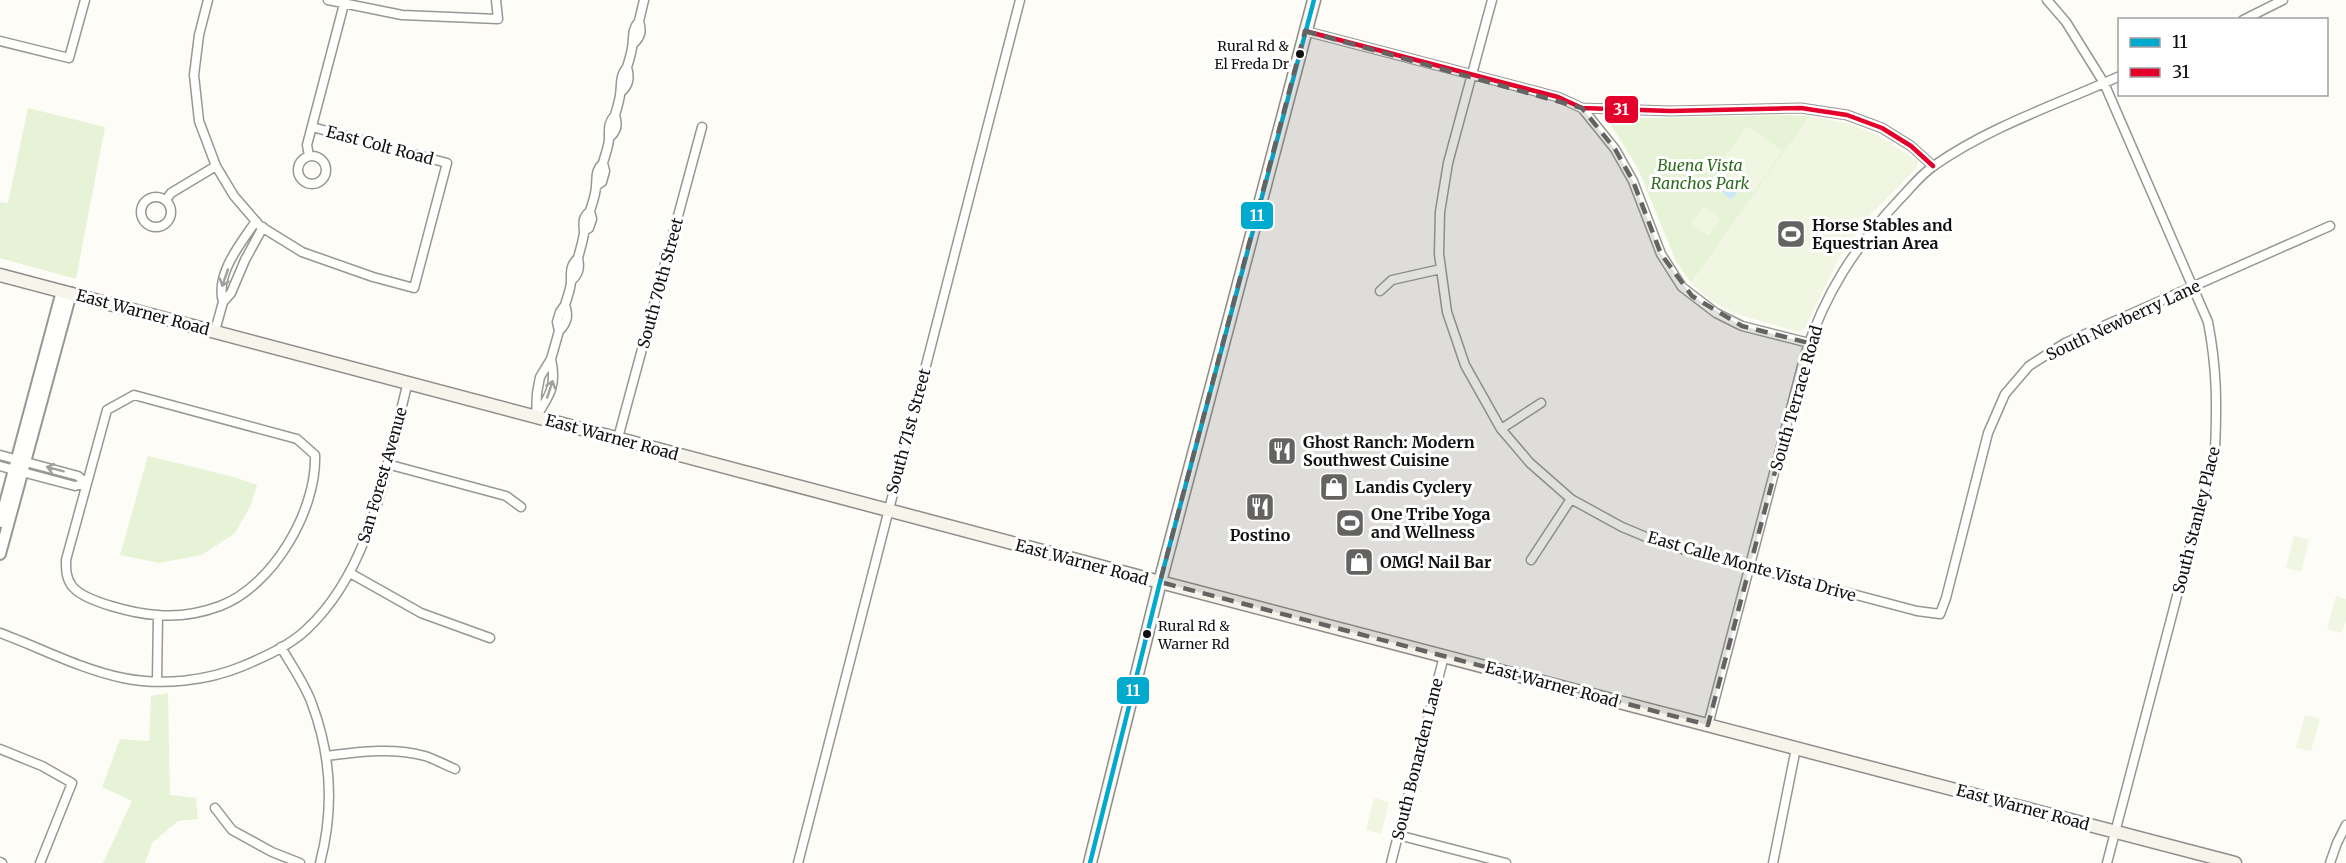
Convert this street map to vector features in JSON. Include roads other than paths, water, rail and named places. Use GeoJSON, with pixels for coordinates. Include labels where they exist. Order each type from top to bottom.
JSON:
{"type":"FeatureCollection","features":[{"type":"Feature","properties":{"kind":"main road"},"geometry":{"type":"LineString","coordinates":[[1090,863],[1160,582],[1314,0]]}},
{"type":"Feature","properties":{"kind":"main road","name":"East Warner Road"},"geometry":{"type":"LineString","coordinates":[[0,275],[2235,863]]}},
{"type":"Feature","properties":{"kind":"street"},"geometry":{"type":"LineString","coordinates":[[0,41],[69,58],[85,0]]}},
{"type":"Feature","properties":{"kind":"street"},"geometry":{"type":"LineString","coordinates":[[208,0],[199,35],[194,75],[199,121],[216,166],[234,196],[259,224]]}},
{"type":"Feature","properties":{"kind":"street"},"geometry":{"type":"LineString","coordinates":[[328,0],[402,15],[498,19],[496,0]]}},
{"type":"Feature","properties":{"kind":"street"},"geometry":{"type":"LineString","coordinates":[[536,417],[540,377],[551,359],[559,330],[565,325],[568,314],[565,305],[571,281],[577,276],[580,266],[578,258],[584,231],[590,228],[592,219],[590,211],[597,186],[602,183],[605,171],[603,163],[609,138],[615,133],[617,123],[615,115],[621,92],[627,87],[630,75],[627,67],[633,44],[639,39],[641,29],[639,21],[644,0]]}},
{"type":"Feature","properties":{"kind":"street","name":"South 71st Street"},"geometry":{"type":"LineString","coordinates":[[798,863],[887,509],[1020,0]]}},
{"type":"Feature","properties":{"kind":"street","name":"East Calle Monte Vista Drive"},"geometry":{"type":"LineString","coordinates":[[1492,0],[1442,194],[1439,254],[1447,312],[1465,365],[1501,429],[1530,463],[1571,499],[1606,520],[1663,544],[1917,611],[1940,614]]}},
{"type":"Feature","properties":{"kind":"street","name":"South Stanley Place"},"geometry":{"type":"LineString","coordinates":[[2047,0],[2066,22],[2104,83],[2208,322],[2216,362],[2215,450],[2107,863]]}},
{"type":"Feature","properties":{"kind":"street"},"geometry":{"type":"LineString","coordinates":[[2247,18],[2283,0]]}},
{"type":"Feature","properties":{"kind":"street"},"geometry":{"type":"LineString","coordinates":[[309,156],[307,145],[344,4]]}},
{"type":"Feature","properties":{"kind":"street"},"geometry":{"type":"LineString","coordinates":[[1305,31],[1558,97],[1582,108],[1670,111],[1801,108],[1847,115],[1882,128],[1911,146],[1933,166]]}},
{"type":"Feature","properties":{"kind":"street","name":"South Terrace Road"},"geometry":{"type":"LineString","coordinates":[[1708,725],[1809,343],[1814,328],[1845,266],[1879,222],[1933,166],[1986,135],[2118,77]]}},
{"type":"Feature","properties":{"kind":"street"},"geometry":{"type":"LineString","coordinates":[[1582,108],[1615,149],[1633,181],[1661,254],[1682,287],[1716,313],[1742,326],[1809,343]]}},
{"type":"Feature","properties":{"kind":"street","name":"East Colt Road"},"geometry":{"type":"LineString","coordinates":[[259,224],[302,252],[373,277],[414,288],[447,163],[312,127]]}},
{"type":"Feature","properties":{"kind":"street","name":"South 70th Street"},"geometry":{"type":"LineString","coordinates":[[618,438],[702,127]]}},
{"type":"Feature","properties":{"kind":"street"},"geometry":{"type":"LineString","coordinates":[[166,200],[171,193],[216,166]]}},
{"type":"Feature","properties":{"kind":"street"},"geometry":{"type":"LineString","coordinates":[[223,302],[220,291],[234,255],[259,224]]}},
{"type":"Feature","properties":{"kind":"street"},"geometry":{"type":"LineString","coordinates":[[215,331],[223,302],[231,293],[259,224]]}},
{"type":"Feature","properties":{"kind":"street","name":"South Newberry Lane"},"geometry":{"type":"LineString","coordinates":[[1940,614],[1988,433],[2005,394],[2029,366],[2066,343],[2330,226]]}},
{"type":"Feature","properties":{"kind":"street"},"geometry":{"type":"LineString","coordinates":[[234,255],[244,262]]}},
{"type":"Feature","properties":{"kind":"street"},"geometry":{"type":"LineString","coordinates":[[1380,291],[1392,280],[1441,269]]}},
{"type":"Feature","properties":{"kind":"street"},"geometry":{"type":"LineString","coordinates":[[0,554],[20,466],[66,292]]}},
{"type":"Feature","properties":{"kind":"street"},"geometry":{"type":"LineString","coordinates":[[536,417],[550,396],[555,376],[551,359]]}},
{"type":"Feature","properties":{"kind":"street","name":"San Forest Avenue"},"geometry":{"type":"LineString","coordinates":[[0,633],[92,671],[126,679],[157,681],[187,680],[223,674],[281,647],[305,631],[329,604],[350,573],[369,531],[408,382]]}},
{"type":"Feature","properties":{"kind":"street"},"geometry":{"type":"LineString","coordinates":[[134,395],[297,439],[315,455],[316,467],[305,507],[294,534],[278,561],[260,580],[223,605],[197,613],[158,615],[103,603],[73,588],[66,575],[66,560],[86,483],[107,410],[134,395]]}},
{"type":"Feature","properties":{"kind":"street"},"geometry":{"type":"LineString","coordinates":[[1501,429],[1541,403]]}},
{"type":"Feature","properties":{"kind":"street"},"geometry":{"type":"LineString","coordinates":[[0,455],[20,466],[75,486],[86,483]]}},
{"type":"Feature","properties":{"kind":"street"},"geometry":{"type":"LineString","coordinates":[[387,464],[506,496],[521,507]]}},
{"type":"Feature","properties":{"kind":"street"},"geometry":{"type":"LineString","coordinates":[[0,466],[20,466]]}},
{"type":"Feature","properties":{"kind":"street"},"geometry":{"type":"LineString","coordinates":[[0,522],[20,466]]}},
{"type":"Feature","properties":{"kind":"street"},"geometry":{"type":"LineString","coordinates":[[1530,560],[1571,499]]}},
{"type":"Feature","properties":{"kind":"street"},"geometry":{"type":"LineString","coordinates":[[350,573],[421,613],[490,638]]}},
{"type":"Feature","properties":{"kind":"street"},"geometry":{"type":"LineString","coordinates":[[157,681],[158,615]]}},
{"type":"Feature","properties":{"kind":"street"},"geometry":{"type":"LineString","coordinates":[[281,647],[312,703],[326,756],[330,796],[327,838],[320,863]]}},
{"type":"Feature","properties":{"kind":"street","name":"South Bonarden Lane"},"geometry":{"type":"LineString","coordinates":[[1391,863],[1444,656]]}},
{"type":"Feature","properties":{"kind":"street"},"geometry":{"type":"LineString","coordinates":[[1773,863],[1796,748]]}},
{"type":"Feature","properties":{"kind":"street"},"geometry":{"type":"LineString","coordinates":[[0,749],[42,766],[72,783],[40,863]]}},
{"type":"Feature","properties":{"kind":"street"},"geometry":{"type":"LineString","coordinates":[[326,756],[355,753],[403,753],[425,756],[455,769]]}},
{"type":"Feature","properties":{"kind":"street"},"geometry":{"type":"LineString","coordinates":[[215,808],[232,830],[272,852],[300,863]]}},
{"type":"Feature","properties":{"kind":"street"},"geometry":{"type":"LineString","coordinates":[[2330,863],[2346,825]]}},
{"type":"Feature","properties":{"kind":"street"},"geometry":{"type":"LineString","coordinates":[[1398,835],[1506,863]]}},
{"type":"Feature","properties":{"kind":"water"},"geometry":{"type":"Polygon","coordinates":[[[1720,180],[1739,190],[1731,200],[1715,185],[1720,180]]]}},
{"type":"Feature","properties":{"kind":"place","name":"Rural Rd & El Freda Dr"},"geometry":{"type":"Point","coordinates":[1300,54]}},
{"type":"Feature","properties":{"kind":"place","name":"Horse Stables and Equestrian Area"},"geometry":{"type":"Point","coordinates":[1791,234]}},
{"type":"Feature","properties":{"kind":"place","name":"Ghost Ranch: Modern Southwest Cuisine"},"geometry":{"type":"Point","coordinates":[1282,451]}},
{"type":"Feature","properties":{"kind":"place","name":"Landis Cyclery"},"geometry":{"type":"Point","coordinates":[1334,487]}},
{"type":"Feature","properties":{"kind":"place","name":"Postino"},"geometry":{"type":"Point","coordinates":[1260,507]}},
{"type":"Feature","properties":{"kind":"place","name":"One Tribe Yoga and Wellness"},"geometry":{"type":"Point","coordinates":[1350,523]}},
{"type":"Feature","properties":{"kind":"place","name":"OMG! Nail Bar"},"geometry":{"type":"Point","coordinates":[1359,562]}},
{"type":"Feature","properties":{"kind":"place","name":"Rural Rd & Warner Rd"},"geometry":{"type":"Point","coordinates":[1147,634]}},
{"type":"Feature","properties":{"kind":"park label","name":"Buena Vista Ranchos Park"},"geometry":{"type":"Point","coordinates":[1700,174]}}]}
